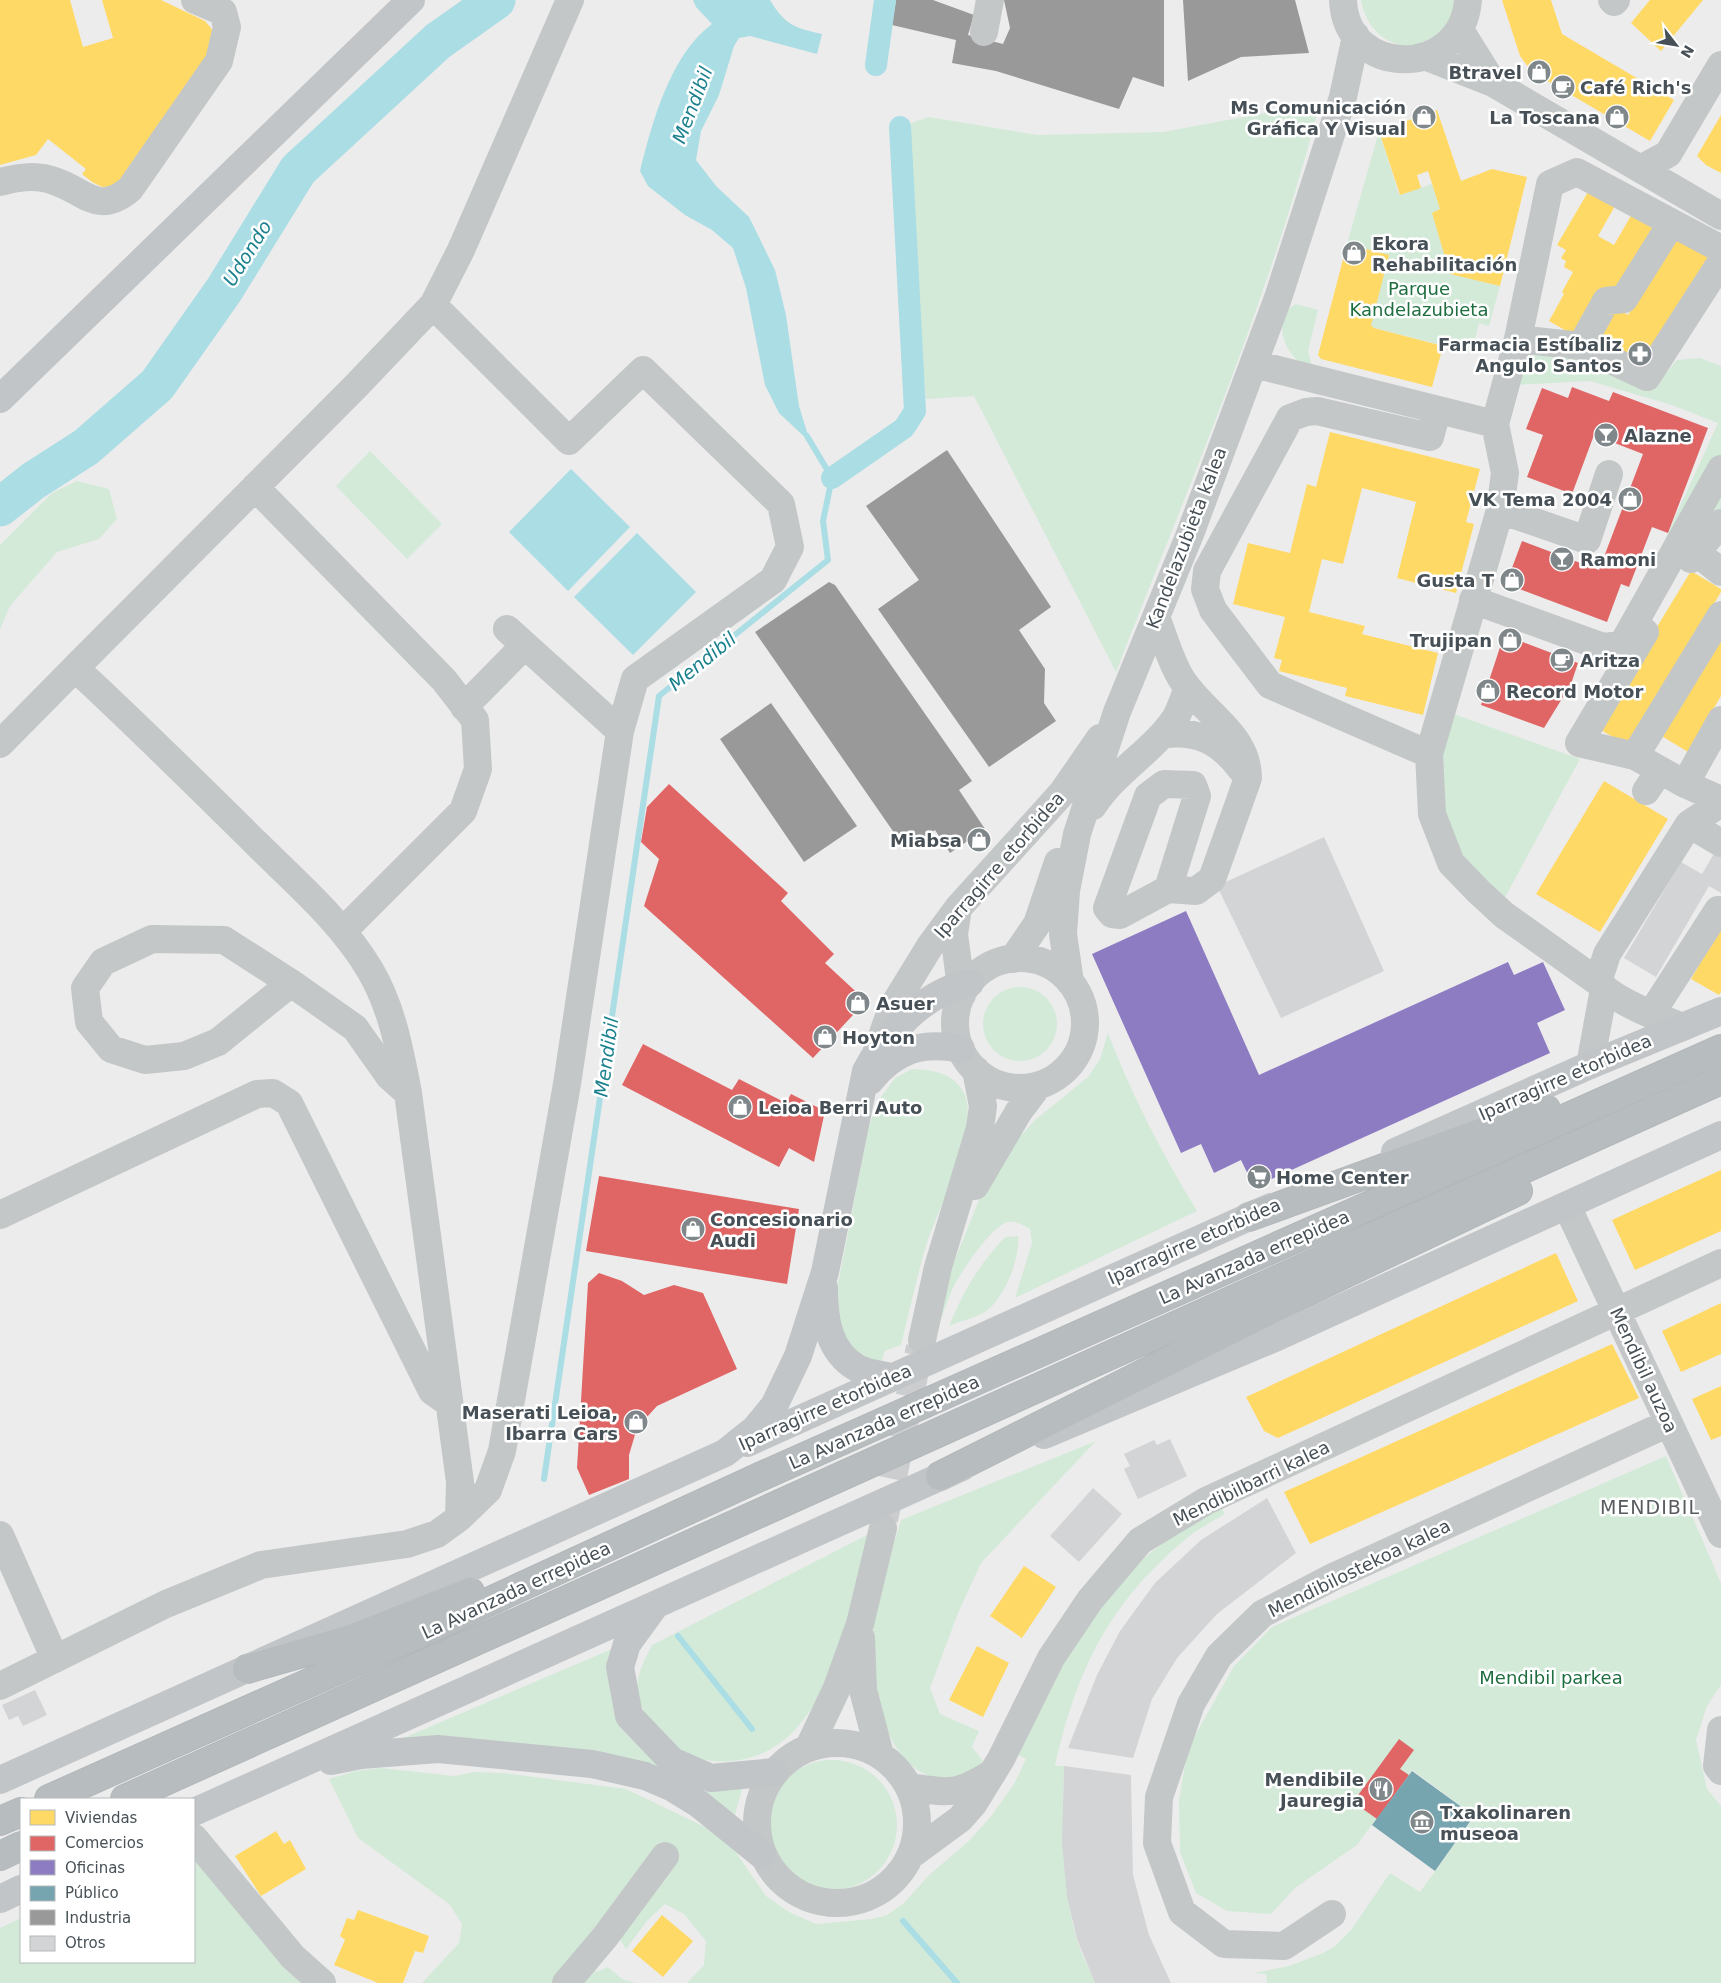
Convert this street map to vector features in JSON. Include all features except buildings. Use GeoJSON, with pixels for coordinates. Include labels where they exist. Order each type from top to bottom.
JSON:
{"type":"FeatureCollection","features":[{"type":"Feature","properties":{"kind":"highway"},"geometry":{"type":"LineString","coordinates":[[1249,1217],[1721,1047]]}},
{"type":"Feature","properties":{"kind":"highway","name":"La Avanzada errepidea"},"geometry":{"type":"LineString","coordinates":[[51,1798],[436,1626],[764,1475],[1721,1047]]}},
{"type":"Feature","properties":{"kind":"highway"},"geometry":{"type":"LineString","coordinates":[[940,1476],[1302,1294],[1576,1164],[1718,1081]]}},
{"type":"Feature","properties":{"kind":"highway","name":"La Avanzada errepidea"},"geometry":{"type":"LineString","coordinates":[[128,1798],[1718,1081]]}},
{"type":"Feature","properties":{"kind":"highway"},"geometry":{"type":"LineString","coordinates":[[247,1669],[351,1639],[764,1475]]}},
{"type":"Feature","properties":{"kind":"highway"},"geometry":{"type":"LineString","coordinates":[[0,1821],[20,1812]]}},
{"type":"Feature","properties":{"kind":"highway"},"geometry":{"type":"LineString","coordinates":[[0,1856],[20,1846]]}},
{"type":"Feature","properties":{"kind":"main road"},"geometry":{"type":"LineString","coordinates":[[0,399],[410,0]]}},
{"type":"Feature","properties":{"kind":"main road"},"geometry":{"type":"LineString","coordinates":[[2,1778],[725,1453],[755,1429],[774,1406],[798,1356],[825,1272],[866,1071],[877,1050],[899,1025],[922,1005],[964,987]]}},
{"type":"Feature","properties":{"kind":"main road","name":"Iparragirre etorbidea"},"geometry":{"type":"LineString","coordinates":[[725,1453],[1249,1217],[1592,1053],[1683,1027],[1721,1011]]}},
{"type":"Feature","properties":{"kind":"main road"},"geometry":{"type":"LineString","coordinates":[[860,1094],[876,1074],[908,1051],[930,1045],[968,1060]]}},
{"type":"Feature","properties":{"kind":"main road"},"geometry":{"type":"LineString","coordinates":[[195,1812],[654,1607],[940,1476],[1099,1414],[1277,1337],[1721,1135]]}},
{"type":"Feature","properties":{"kind":"main road"},"geometry":{"type":"LineString","coordinates":[[825,1272],[824,1302],[828,1328],[836,1349],[858,1369],[892,1377]]}},
{"type":"Feature","properties":{"kind":"main road"},"geometry":{"type":"LineString","coordinates":[[654,1607],[627,1644],[620,1667],[629,1716],[672,1761],[711,1778],[774,1772]]}},
{"type":"Feature","properties":{"kind":"main road"},"geometry":{"type":"LineString","coordinates":[[290,1768],[361,1755],[438,1749],[592,1764],[645,1776],[673,1788],[699,1804],[762,1855]]}},
{"type":"Feature","properties":{"kind":"main road"},"geometry":{"type":"LineString","coordinates":[[0,1899],[20,1889]]}},
{"type":"Feature","properties":{"kind":"street"},"geometry":{"type":"LineString","coordinates":[[0,182],[34,177],[56,181],[95,201],[117,199],[130,189],[219,61],[227,26],[224,12],[195,0]]}},
{"type":"Feature","properties":{"kind":"street"},"geometry":{"type":"LineString","coordinates":[[0,744],[433,305],[461,250],[570,0]]}},
{"type":"Feature","properties":{"kind":"street"},"geometry":{"type":"LineString","coordinates":[[984,32],[990,0]]}},
{"type":"Feature","properties":{"kind":"street"},"geometry":{"type":"LineString","coordinates":[[1342,2],[1348,22],[1356,36],[1368,48],[1383,56],[1398,60],[1413,60],[1427,56],[1446,46],[1460,30],[1467,12],[1468,0]]}},
{"type":"Feature","properties":{"kind":"street"},"geometry":{"type":"LineString","coordinates":[[1612,0],[1614,2],[1616,0]]}},
{"type":"Feature","properties":{"kind":"street"},"geometry":{"type":"LineString","coordinates":[[1460,30],[1493,83]]}},
{"type":"Feature","properties":{"kind":"street","name":"Kandelazubieta kalea"},"geometry":{"type":"LineString","coordinates":[[1070,982],[1063,934],[1066,891],[1077,834],[1118,712],[1278,298],[1343,97],[1356,36]]}},
{"type":"Feature","properties":{"kind":"street","name":"Kandelazubieta kalea"},"geometry":{"type":"LineString","coordinates":[[1343,97],[1383,56]]}},
{"type":"Feature","properties":{"kind":"street"},"geometry":{"type":"LineString","coordinates":[[1427,56],[1493,83],[1642,168],[1721,216]]}},
{"type":"Feature","properties":{"kind":"street"},"geometry":{"type":"LineString","coordinates":[[1642,168],[1668,154],[1721,65]]}},
{"type":"Feature","properties":{"kind":"street"},"geometry":{"type":"LineString","coordinates":[[1683,1027],[1650,1014],[1601,985],[1504,915],[1451,863],[1432,814],[1429,754],[1500,510],[1505,473],[1495,424],[1518,339],[1550,184],[1577,172],[1671,224],[1721,249]]}},
{"type":"Feature","properties":{"kind":"street"},"geometry":{"type":"LineString","coordinates":[[1581,346],[1606,301],[1624,299],[1671,224]]}},
{"type":"Feature","properties":{"kind":"street"},"geometry":{"type":"LineString","coordinates":[[1518,339],[1581,346],[1647,377],[1721,262]]}},
{"type":"Feature","properties":{"kind":"street"},"geometry":{"type":"LineString","coordinates":[[0,1686],[166,1604],[261,1565],[407,1544],[437,1534],[459,1518],[488,1490],[502,1451],[566,1084],[620,731],[635,679],[773,580],[790,547],[781,504],[643,370],[569,441],[433,305]]}},
{"type":"Feature","properties":{"kind":"street"},"geometry":{"type":"LineString","coordinates":[[1254,364],[1495,424]]}},
{"type":"Feature","properties":{"kind":"street","name":"Kandelazubieta kalea"},"geometry":{"type":"LineString","coordinates":[[1429,754],[1270,685],[1213,610],[1205,589],[1207,571],[1290,418],[1306,412],[1317,411],[1430,437],[1437,411]]}},
{"type":"Feature","properties":{"kind":"street"},"geometry":{"type":"LineString","coordinates":[[1473,600],[1603,647],[1622,645],[1721,469]]}},
{"type":"Feature","properties":{"kind":"street"},"geometry":{"type":"LineString","coordinates":[[1500,510],[1587,540],[1610,474]]}},
{"type":"Feature","properties":{"kind":"street"},"geometry":{"type":"LineString","coordinates":[[255,487],[444,680],[475,720],[478,769],[463,810],[344,930]]}},
{"type":"Feature","properties":{"kind":"street"},"geometry":{"type":"LineString","coordinates":[[1592,1053],[1607,954],[1688,824],[1721,801],[1685,784],[1653,780],[1635,756],[1579,743],[1698,568],[1721,523]]}},
{"type":"Feature","properties":{"kind":"street"},"geometry":{"type":"LineString","coordinates":[[1635,756],[1721,615]]}},
{"type":"Feature","properties":{"kind":"street"},"geometry":{"type":"LineString","coordinates":[[1077,834],[1095,804],[1114,778],[1162,735],[1176,716],[1184,683],[1156,617]]}},
{"type":"Feature","properties":{"kind":"street"},"geometry":{"type":"LineString","coordinates":[[464,707],[516,637],[620,731]]}},
{"type":"Feature","properties":{"kind":"street"},"geometry":{"type":"LineString","coordinates":[[1138,662],[1159,667],[1184,683],[1226,728],[1244,752],[1248,765],[1248,778],[1212,879],[1196,891],[1168,890],[1120,915],[1112,914],[1108,908],[1148,796],[1164,784],[1193,785],[1197,796],[1168,890]]}},
{"type":"Feature","properties":{"kind":"street"},"geometry":{"type":"LineString","coordinates":[[75,668],[139,727],[344,930],[371,972],[386,1004],[399,1050],[408,1093],[460,1482],[459,1518]]}},
{"type":"Feature","properties":{"kind":"street","name":"Kandelazubieta kalea"},"geometry":{"type":"LineString","coordinates":[[1013,959],[1037,924],[1082,784],[1118,712]]}},
{"type":"Feature","properties":{"kind":"street","name":"Iparragirre etorbidea"},"geometry":{"type":"LineString","coordinates":[[877,1050],[892,1008],[930,946],[958,908],[1062,793],[1118,712]]}},
{"type":"Feature","properties":{"kind":"street"},"geometry":{"type":"LineString","coordinates":[[1685,784],[1721,720]]}},
{"type":"Feature","properties":{"kind":"street"},"geometry":{"type":"LineString","coordinates":[[1162,735],[1177,732],[1201,736],[1226,754],[1248,778]]}},
{"type":"Feature","properties":{"kind":"street"},"geometry":{"type":"LineString","coordinates":[[1688,824],[1721,843]]}},
{"type":"Feature","properties":{"kind":"street"},"geometry":{"type":"LineString","coordinates":[[922,1340],[938,1267],[980,1128],[983,1106],[956,1022],[964,987],[954,934],[958,908]]}},
{"type":"Feature","properties":{"kind":"street"},"geometry":{"type":"LineString","coordinates":[[1650,1014],[1718,910],[1721,912]]}},
{"type":"Feature","properties":{"kind":"street"},"geometry":{"type":"LineString","coordinates":[[291,983],[218,1042],[184,1056],[145,1060],[111,1049],[89,1022],[85,988],[103,962],[152,939],[224,940],[291,983],[354,1028],[389,1076],[408,1093]]}},
{"type":"Feature","properties":{"kind":"street"},"geometry":{"type":"LineString","coordinates":[[964,987],[989,967],[1013,959],[1029,959],[1044,963],[1058,971],[1070,982],[1083,1007],[1085,1021],[1082,1042],[1073,1062],[1063,1072],[1038,1086],[1025,1088],[998,1084],[968,1060]]}},
{"type":"Feature","properties":{"kind":"street"},"geometry":{"type":"LineString","coordinates":[[1592,1053],[1617,1014],[1650,1014]]}},
{"type":"Feature","properties":{"kind":"street"},"geometry":{"type":"LineString","coordinates":[[938,1267],[984,1168],[1019,1111],[1038,1086]]}},
{"type":"Feature","properties":{"kind":"street"},"geometry":{"type":"LineString","coordinates":[[0,1215],[257,1094],[273,1093],[289,1103],[432,1391],[450,1403]]}},
{"type":"Feature","properties":{"kind":"street","name":"Mendibil auzoa"},"geometry":{"type":"LineString","coordinates":[[1567,1206],[1721,1534]]}},
{"type":"Feature","properties":{"kind":"street","name":"Mendibilbarri kalea"},"geometry":{"type":"LineString","coordinates":[[911,1855],[960,1819],[974,1803],[1001,1759],[1051,1658],[1090,1600],[1140,1541],[1206,1502],[1721,1262]]}},
{"type":"Feature","properties":{"kind":"street","name":"Mendibilostekoa kalea"},"geometry":{"type":"LineString","coordinates":[[1332,1914],[1284,1946],[1224,1944],[1182,1912],[1157,1843],[1159,1797],[1191,1704],[1219,1656],[1262,1614],[1333,1577],[1669,1423]]}},
{"type":"Feature","properties":{"kind":"street"},"geometry":{"type":"LineString","coordinates":[[809,1747],[837,1688],[860,1624],[883,1528]]}},
{"type":"Feature","properties":{"kind":"street"},"geometry":{"type":"LineString","coordinates":[[0,1535],[55,1659]]}},
{"type":"Feature","properties":{"kind":"street"},"geometry":{"type":"LineString","coordinates":[[860,1624],[863,1690],[880,1755]]}},
{"type":"Feature","properties":{"kind":"street"},"geometry":{"type":"LineString","coordinates":[[1721,1730],[1718,1766],[1721,1771]]}},
{"type":"Feature","properties":{"kind":"street"},"geometry":{"type":"LineString","coordinates":[[833,1742],[857,1745],[880,1755],[897,1769],[909,1787],[916,1809],[917,1832],[911,1855],[897,1877],[876,1894],[852,1902],[824,1903],[799,1894],[777,1878],[762,1855],[757,1834],[757,1812],[762,1791],[774,1772],[790,1757],[809,1747],[833,1742]]}},
{"type":"Feature","properties":{"kind":"street","name":"Mendibilbarri kalea"},"geometry":{"type":"LineString","coordinates":[[909,1787],[951,1793],[972,1786],[991,1774]]}},
{"type":"Feature","properties":{"kind":"street"},"geometry":{"type":"LineString","coordinates":[[195,1839],[294,1957],[322,1983]]}},
{"type":"Feature","properties":{"kind":"street"},"geometry":{"type":"LineString","coordinates":[[566,1983],[605,1937],[665,1856]]}},
{"type":"Feature","properties":{"kind":"green space"},"geometry":{"type":"Polygon","coordinates":[[[1361,0],[1457,0],[1452,20],[1439,35],[1426,43],[1412,46],[1398,44],[1386,39],[1374,29],[1366,16],[1361,0]]]}},
{"type":"Feature","properties":{"kind":"green space"},"geometry":{"type":"Polygon","coordinates":[[[1320,103],[1300,176],[1253,319],[1116,672],[974,396],[926,399],[900,127],[929,117],[1037,135],[1163,132],[1320,103]]]}},
{"type":"Feature","properties":{"kind":"green space","name":"Parque Kandelazubieta"},"geometry":{"type":"Polygon","coordinates":[[[1379,131],[1399,195],[1432,184],[1440,209],[1432,213],[1450,273],[1500,286],[1489,326],[1479,323],[1472,353],[1374,328],[1371,325],[1347,244],[1379,131]]]}},
{"type":"Feature","properties":{"kind":"green space"},"geometry":{"type":"Polygon","coordinates":[[[1296,304],[1318,310],[1308,351],[1312,366],[1300,362],[1294,357],[1283,337],[1282,329],[1285,315],[1296,304]]]}},
{"type":"Feature","properties":{"kind":"green space"},"geometry":{"type":"Polygon","coordinates":[[[1571,345],[1655,386],[1677,360],[1700,358],[1721,366],[1721,529],[1640,594],[1718,423],[1672,405],[1590,381],[1515,385],[1524,348],[1571,345]]]}},
{"type":"Feature","properties":{"kind":"green space"},"geometry":{"type":"Polygon","coordinates":[[[370,451],[442,524],[407,559],[336,486],[370,451]]]}},
{"type":"Feature","properties":{"kind":"green space"},"geometry":{"type":"Polygon","coordinates":[[[77,481],[109,489],[117,519],[99,539],[57,552],[10,606],[0,629],[0,545],[52,493],[77,481]]]}},
{"type":"Feature","properties":{"kind":"green space"},"geometry":{"type":"Polygon","coordinates":[[[1451,713],[1580,759],[1503,901],[1457,857],[1438,809],[1437,754],[1451,713]]]}},
{"type":"Feature","properties":{"kind":"green space"},"geometry":{"type":"Polygon","coordinates":[[[1020,987],[1041,993],[1051,1003],[1057,1024],[1051,1045],[1041,1055],[1020,1061],[999,1055],[989,1045],[983,1024],[989,1003],[999,993],[1020,987]]]}},
{"type":"Feature","properties":{"kind":"green space"},"geometry":{"type":"Polygon","coordinates":[[[1108,1033],[1127,1080],[1148,1124],[1197,1211],[1015,1298],[1032,1243],[1030,1229],[1011,1222],[1001,1225],[986,1240],[963,1270],[954,1286],[937,1330],[952,1267],[983,1190],[1007,1151],[1035,1120],[1088,1077],[1100,1059],[1108,1033]]]}},
{"type":"Feature","properties":{"kind":"green space"},"geometry":{"type":"Polygon","coordinates":[[[912,1069],[934,1071],[948,1076],[959,1086],[964,1093],[968,1108],[967,1127],[955,1170],[925,1249],[901,1345],[885,1351],[881,1363],[872,1362],[846,1343],[839,1320],[838,1284],[869,1125],[881,1097],[895,1078],[912,1069]]]}},
{"type":"Feature","properties":{"kind":"green space"},"geometry":{"type":"Polygon","coordinates":[[[1018,1236],[1014,1266],[999,1297],[985,1312],[949,1326],[960,1301],[979,1268],[1005,1237],[1018,1236]]]}},
{"type":"Feature","properties":{"kind":"green space"},"geometry":{"type":"Polygon","coordinates":[[[1096,1441],[981,1563],[958,1613],[930,1688],[940,1714],[979,1731],[972,1747],[983,1761],[967,1775],[954,1779],[933,1777],[914,1768],[899,1752],[888,1732],[880,1708],[872,1658],[872,1636],[876,1604],[901,1520],[1096,1441]]]}},
{"type":"Feature","properties":{"kind":"green space","name":"Mendibil parkea"},"geometry":{"type":"Polygon","coordinates":[[[1666,1456],[1721,1583],[1721,1685],[1707,1706],[1696,1740],[1707,1789],[1721,1806],[1721,1983],[1267,1983],[1266,1974],[1254,1973],[1289,1966],[1323,1953],[1335,1946],[1351,1930],[1390,1873],[1420,1892],[1475,1816],[1412,1770],[1357,1845],[1295,1888],[1271,1914],[1227,1911],[1196,1893],[1180,1852],[1179,1800],[1188,1748],[1234,1666],[1272,1627],[1666,1456]]]}},
{"type":"Feature","properties":{"kind":"green space"},"geometry":{"type":"Polygon","coordinates":[[[1220,1506],[1225,1514],[1190,1535],[1159,1563],[1136,1588],[1117,1613],[1100,1640],[1086,1668],[1064,1731],[1055,1766],[1064,1766],[1063,1831],[1065,1873],[1076,1937],[1095,1983],[687,1983],[704,1965],[706,1941],[684,1914],[665,1904],[647,1921],[626,1949],[619,1938],[594,1973],[608,1967],[622,1979],[636,1983],[422,1983],[459,1943],[462,1924],[449,1904],[358,1838],[329,1779],[356,1771],[381,1768],[454,1776],[475,1772],[504,1773],[626,1789],[705,1827],[733,1848],[766,1896],[789,1912],[816,1924],[872,1919],[887,1915],[904,1903],[928,1876],[970,1840],[992,1815],[1014,1784],[1026,1759],[1016,1754],[1063,1660],[1091,1614],[1107,1594],[1124,1575],[1170,1538],[1220,1506]]]}},
{"type":"Feature","properties":{"kind":"green space"},"geometry":{"type":"Polygon","coordinates":[[[867,1535],[849,1614],[833,1667],[822,1692],[808,1715],[790,1735],[778,1745],[764,1752],[734,1761],[703,1759],[688,1755],[672,1745],[645,1712],[638,1695],[639,1675],[652,1645],[867,1535]]]}},
{"type":"Feature","properties":{"kind":"green space"},"geometry":{"type":"Polygon","coordinates":[[[619,1646],[610,1683],[614,1713],[625,1732],[644,1752],[744,1782],[735,1815],[696,1792],[394,1742],[619,1646]]]}},
{"type":"Feature","properties":{"kind":"green space"},"geometry":{"type":"Polygon","coordinates":[[[832,1760],[857,1765],[878,1779],[892,1800],[897,1825],[892,1850],[878,1871],[857,1885],[832,1890],[807,1885],[786,1871],[772,1850],[767,1825],[772,1800],[786,1779],[807,1765],[832,1760]]]}},
{"type":"Feature","properties":{"kind":"green space"},"geometry":{"type":"Polygon","coordinates":[[[195,1854],[309,1983],[0,1983],[0,1928],[20,1918],[20,1963],[195,1963],[195,1854]]]}},
{"type":"Feature","properties":{"kind":"water"},"geometry":{"type":"Polygon","coordinates":[[[693,0],[770,0],[781,15],[792,24],[805,30],[822,34],[817,54],[750,36],[739,38],[734,46],[719,95],[701,131],[696,160],[716,186],[749,217],[775,270],[786,315],[799,406],[810,442],[779,413],[765,385],[746,288],[733,248],[712,230],[685,215],[648,186],[640,171],[650,132],[674,71],[697,37],[712,24],[696,7],[693,0]]]}},
{"type":"Feature","properties":{"kind":"water"},"geometry":{"type":"Polygon","coordinates":[[[571,469],[630,527],[568,591],[509,532],[571,469]]]}},
{"type":"Feature","properties":{"kind":"water"},"geometry":{"type":"Polygon","coordinates":[[[637,533],[696,592],[633,655],[574,597],[637,533]]]}},
{"type":"Feature","properties":{"kind":"waterway","name":"Udondo"},"geometry":{"type":"LineString","coordinates":[[0,507],[33,481],[86,447],[157,385],[224,290],[298,170],[438,41],[496,0]]}},
{"type":"Feature","properties":{"kind":"waterway"},"geometry":{"type":"LineString","coordinates":[[876,65],[885,0]]}},
{"type":"Feature","properties":{"kind":"waterway"},"geometry":{"type":"LineString","coordinates":[[832,478],[904,428],[915,411],[900,127]]}},
{"type":"Feature","properties":{"kind":"waterway","name":"Mendibil"},"geometry":{"type":"LineString","coordinates":[[544,1479],[659,696],[828,560],[823,521],[832,478],[807,436]]}},
{"type":"Feature","properties":{"kind":"waterway"},"geometry":{"type":"LineString","coordinates":[[678,1636],[752,1729]]}},
{"type":"Feature","properties":{"kind":"waterway"},"geometry":{"type":"LineString","coordinates":[[903,1921],[957,1983]]}},
{"type":"Feature","properties":{"kind":"tunnel"},"geometry":{"type":"LineString","coordinates":[[884,1520],[920,1347]]}},
{"type":"Feature","properties":{"kind":"place","name":"Btravel"},"geometry":{"type":"Point","coordinates":[1539,72]}},
{"type":"Feature","properties":{"kind":"place","name":"Café Rich's"},"geometry":{"type":"Point","coordinates":[1563,87]}},
{"type":"Feature","properties":{"kind":"place","name":"Ms Comunicación Gráfica Y Visual"},"geometry":{"type":"Point","coordinates":[1424,117]}},
{"type":"Feature","properties":{"kind":"place","name":"La Toscana"},"geometry":{"type":"Point","coordinates":[1617,117]}},
{"type":"Feature","properties":{"kind":"place","name":"Ekora Rehabilitación"},"geometry":{"type":"Point","coordinates":[1354,253]}},
{"type":"Feature","properties":{"kind":"place","name":"Farmacia Estíbaliz Angulo Santos"},"geometry":{"type":"Point","coordinates":[1640,354]}},
{"type":"Feature","properties":{"kind":"place","name":"Alazne"},"geometry":{"type":"Point","coordinates":[1606,435]}},
{"type":"Feature","properties":{"kind":"place","name":"VK Tema 2004"},"geometry":{"type":"Point","coordinates":[1630,499]}},
{"type":"Feature","properties":{"kind":"place","name":"Ramoni"},"geometry":{"type":"Point","coordinates":[1562,559]}},
{"type":"Feature","properties":{"kind":"place","name":"Gusta T"},"geometry":{"type":"Point","coordinates":[1512,580]}},
{"type":"Feature","properties":{"kind":"place","name":"Trujipan"},"geometry":{"type":"Point","coordinates":[1510,640]}},
{"type":"Feature","properties":{"kind":"place","name":"Aritza"},"geometry":{"type":"Point","coordinates":[1562,660]}},
{"type":"Feature","properties":{"kind":"place","name":"Record Motor"},"geometry":{"type":"Point","coordinates":[1488,691]}},
{"type":"Feature","properties":{"kind":"place","name":"Miabsa"},"geometry":{"type":"Point","coordinates":[979,840]}},
{"type":"Feature","properties":{"kind":"place","name":"Asuer"},"geometry":{"type":"Point","coordinates":[858,1003]}},
{"type":"Feature","properties":{"kind":"place","name":"Hoyton"},"geometry":{"type":"Point","coordinates":[825,1037]}},
{"type":"Feature","properties":{"kind":"place","name":"Leioa Berri Auto"},"geometry":{"type":"Point","coordinates":[740,1107]}},
{"type":"Feature","properties":{"kind":"place","name":"Home Center"},"geometry":{"type":"Point","coordinates":[1259,1177]}},
{"type":"Feature","properties":{"kind":"place","name":"Concesionario Audi"},"geometry":{"type":"Point","coordinates":[693,1229]}},
{"type":"Feature","properties":{"kind":"place","name":"Maserati Leioa, Ibarra Cars"},"geometry":{"type":"Point","coordinates":[636,1422]}},
{"type":"Feature","properties":{"kind":"place","name":"Mendibile Jauregia"},"geometry":{"type":"Point","coordinates":[1381,1789]}},
{"type":"Feature","properties":{"kind":"place","name":"Txakolinaren museoa"},"geometry":{"type":"Point","coordinates":[1422,1822]}},
{"type":"Feature","properties":{"kind":"district","name":"MENDIBIL"},"geometry":{"type":"Point","coordinates":[1650,1507]}}]}
